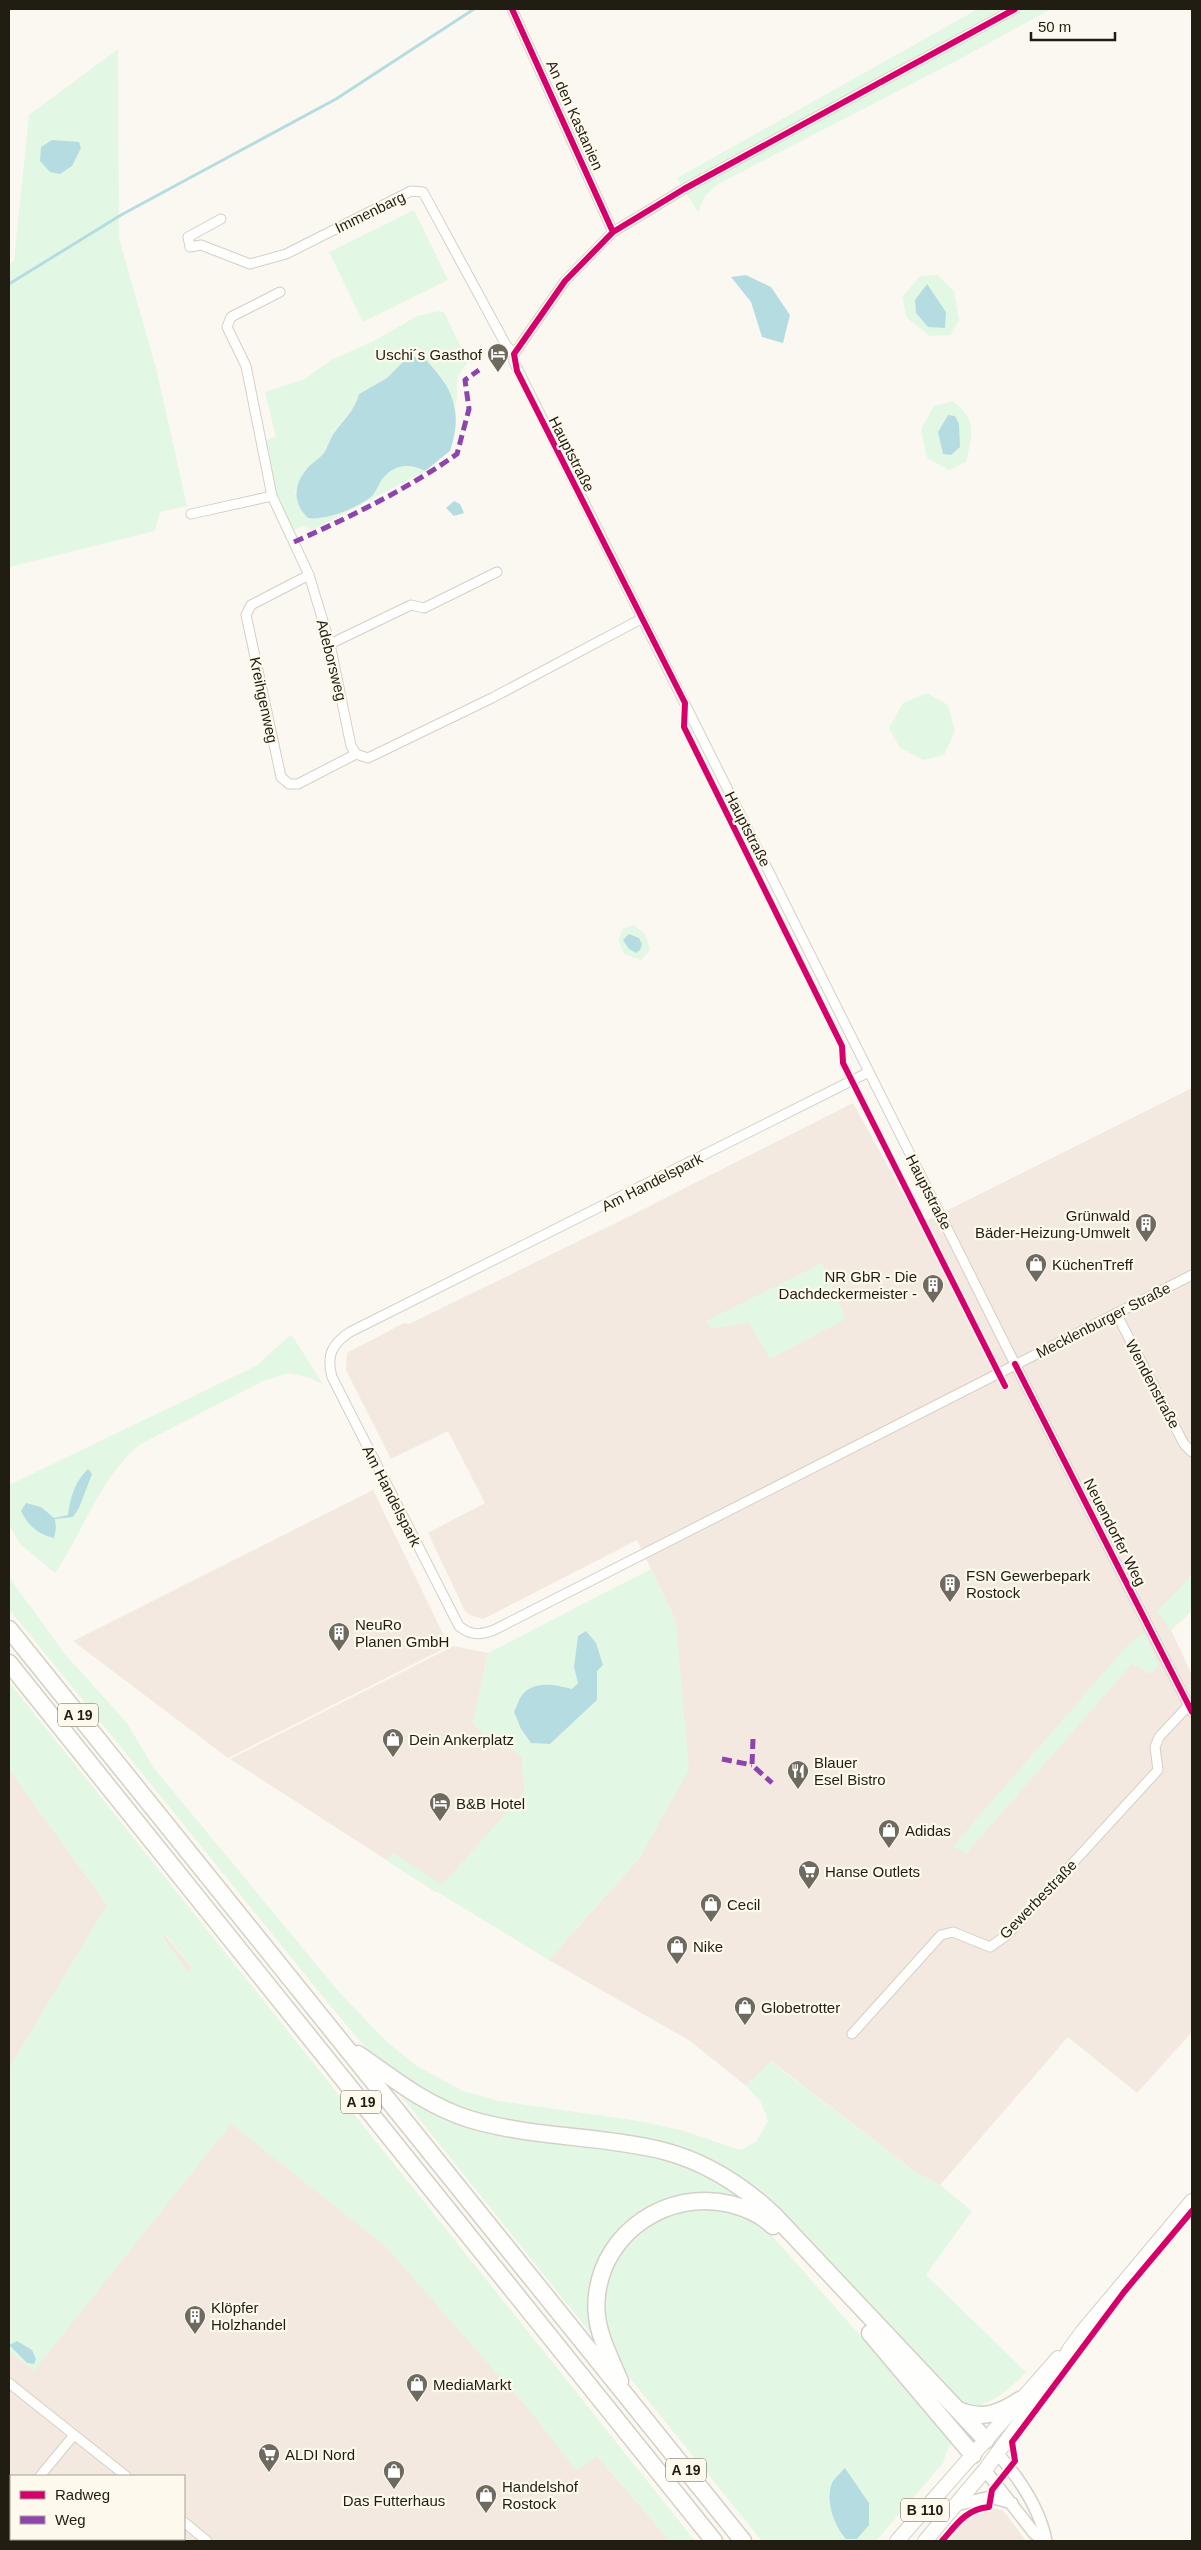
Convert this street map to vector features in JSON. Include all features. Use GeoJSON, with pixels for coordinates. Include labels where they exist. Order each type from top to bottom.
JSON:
{"type":"FeatureCollection","features":[{"type":"Feature","properties":{"kind":"highway","name":"A 19"},"geometry":{"type":"LineString","coordinates":[[9,1629],[743,2541]]}},
{"type":"Feature","properties":{"kind":"highway","name":"A 19"},"geometry":{"type":"LineString","coordinates":[[9,1663],[714,2541]]}},
{"type":"Feature","properties":{"kind":"highway"},"geometry":{"type":"LineString","coordinates":[[342,2043],[425,2100],[468,2118],[502,2127],[634,2145],[665,2152],[705,2166],[738,2185],[774,2215],[986,2440]]}},
{"type":"Feature","properties":{"kind":"highway"},"geometry":{"type":"LineString","coordinates":[[628,2400],[601,2339],[597,2318],[597,2295],[607,2259],[631,2228],[650,2215],[682,2202],[719,2202],[762,2216],[772,2224],[896,2362],[973,2455]]}},
{"type":"Feature","properties":{"kind":"highway"},"geometry":{"type":"LineString","coordinates":[[956,2409],[969,2415],[990,2416],[1020,2400]]}},
{"type":"Feature","properties":{"kind":"main road","name":"B 110"},"geometry":{"type":"LineString","coordinates":[[897,2541],[1056,2360],[1069,2350],[1192,2201]]}},
{"type":"Feature","properties":{"kind":"main road","name":"B 110"},"geometry":{"type":"LineString","coordinates":[[925,2541],[985,2470],[1062,2365],[1069,2350]]}},
{"type":"Feature","properties":{"kind":"main road"},"geometry":{"type":"LineString","coordinates":[[986,2440],[997,2453]]}},
{"type":"Feature","properties":{"kind":"main road"},"geometry":{"type":"LineString","coordinates":[[973,2455],[985,2470]]}},
{"type":"Feature","properties":{"kind":"street","name":"An den Kastanien"},"geometry":{"type":"LineString","coordinates":[[512,9],[614,232]]}},
{"type":"Feature","properties":{"kind":"street"},"geometry":{"type":"LineString","coordinates":[[514,354],[565,281],[614,232],[694,183],[1015,9]]}},
{"type":"Feature","properties":{"kind":"street","name":"Immenbarg"},"geometry":{"type":"LineString","coordinates":[[221,219],[188,237],[190,248],[201,245],[250,264],[286,254],[411,191],[423,192],[506,345],[514,354]]}},
{"type":"Feature","properties":{"kind":"street","name":"Adeborsweg"},"geometry":{"type":"LineString","coordinates":[[280,292],[231,317],[228,327],[246,366],[272,496],[308,575],[330,644],[351,746],[356,754]]}},
{"type":"Feature","properties":{"kind":"street","name":"Hauptstraße"},"geometry":{"type":"LineString","coordinates":[[514,354],[517,371],[1015,1364]]}},
{"type":"Feature","properties":{"kind":"street"},"geometry":{"type":"LineString","coordinates":[[191,514],[272,496]]}},
{"type":"Feature","properties":{"kind":"street"},"geometry":{"type":"LineString","coordinates":[[330,644],[411,605],[424,608],[497,572]]}},
{"type":"Feature","properties":{"kind":"street","name":"Kreihgenweg"},"geometry":{"type":"LineString","coordinates":[[308,575],[251,605],[246,615],[281,777],[289,784],[298,784],[356,754]]}},
{"type":"Feature","properties":{"kind":"street"},"geometry":{"type":"LineString","coordinates":[[356,754],[368,758],[492,698],[641,619]]}},
{"type":"Feature","properties":{"kind":"street","name":"Am Handelspark"},"geometry":{"type":"LineString","coordinates":[[869,1072],[350,1332],[331,1348],[329,1356],[332,1377],[459,1626],[465,1631],[478,1634],[503,1625],[1015,1364]]}},
{"type":"Feature","properties":{"kind":"street","name":"Mecklenburger Straße"},"geometry":{"type":"LineString","coordinates":[[1015,1364],[1192,1275]]}},
{"type":"Feature","properties":{"kind":"street","name":"Wendenstraße"},"geometry":{"type":"LineString","coordinates":[[1116,1313],[1184,1444],[1192,1452]]}},
{"type":"Feature","properties":{"kind":"street","name":"Neuendorfer Weg"},"geometry":{"type":"LineString","coordinates":[[1015,1364],[1190,1708]]}},
{"type":"Feature","properties":{"kind":"street","name":"Gewerbestraße"},"geometry":{"type":"LineString","coordinates":[[852,2034],[941,1935],[953,1932],[990,1947],[1007,1935],[1158,1770],[1155,1747],[1158,1737],[1190,1708]]}},
{"type":"Feature","properties":{"kind":"street"},"geometry":{"type":"LineString","coordinates":[[9,2383],[125,2475]]}},
{"type":"Feature","properties":{"kind":"street"},"geometry":{"type":"LineString","coordinates":[[41,2475],[74,2435]]}},
{"type":"Feature","properties":{"kind":"street"},"geometry":{"type":"LineString","coordinates":[[997,2453],[1013,2472],[1028,2497],[1043,2528],[1045,2541]]}},
{"type":"Feature","properties":{"kind":"street"},"geometry":{"type":"LineString","coordinates":[[985,2470],[1014,2504],[1034,2533],[1045,2541]]}},
{"type":"Feature","properties":{"kind":"street"},"geometry":{"type":"LineString","coordinates":[[956,2505],[990,2497],[1014,2504]]}},
{"type":"Feature","properties":{"kind":"street"},"geometry":{"type":"LineString","coordinates":[[185,2523],[207,2541]]}},
{"type":"Feature","properties":{"kind":"shaded area"},"geometry":{"type":"Polygon","coordinates":[[[1192,1088],[1192,1611],[1171,1630],[1192,1675],[1192,2032],[1137,2093],[1068,2037],[940,2185],[917,2173],[771,2061],[746,2086],[690,2041],[549,1960],[641,1856],[676,1621],[637,1540],[483,1619],[470,1615],[465,1611],[428,1533],[485,1503],[448,1431],[391,1459],[346,1370],[347,1353],[404,1323],[409,1324],[626,1218],[853,1103],[920,1224],[1192,1088]]]}},
{"type":"Feature","properties":{"kind":"shaded area"},"geometry":{"type":"Polygon","coordinates":[[[373,1490],[449,1646],[228,1758],[73,1641],[373,1490]]]}},
{"type":"Feature","properties":{"kind":"shaded area"},"geometry":{"type":"Polygon","coordinates":[[[454,1646],[488,1653],[473,1723],[492,1742],[498,1735],[522,1757],[525,1793],[436,1892],[230,1759],[454,1646]]]}},
{"type":"Feature","properties":{"kind":"shaded area"},"geometry":{"type":"Polygon","coordinates":[[[9,1769],[107,1905],[164,1934],[597,2456],[670,2541],[9,2541],[9,1769]]]}},
{"type":"Feature","properties":{"kind":"shaded area"},"geometry":{"type":"Polygon","coordinates":[[[989,2507],[1001,2510],[1007,2515],[1026,2541],[943,2541],[962,2519],[979,2508],[989,2507]]]}},
{"type":"Feature","properties":{"kind":"green space"},"geometry":{"type":"Polygon","coordinates":[[[978,9],[1051,9],[958,60],[718,184],[705,196],[698,212],[677,178],[978,9]]]}},
{"type":"Feature","properties":{"kind":"green space"},"geometry":{"type":"Polygon","coordinates":[[[118,49],[119,238],[156,368],[187,506],[160,512],[155,531],[9,567],[9,265],[14,261],[29,115],[118,49]]]}},
{"type":"Feature","properties":{"kind":"green space"},"geometry":{"type":"Polygon","coordinates":[[[414,210],[448,280],[363,322],[329,252],[414,210]]]}},
{"type":"Feature","properties":{"kind":"green space"},"geometry":{"type":"Polygon","coordinates":[[[937,275],[954,291],[959,320],[950,335],[930,336],[907,318],[902,297],[920,276],[937,275]]]}},
{"type":"Feature","properties":{"kind":"green space"},"geometry":{"type":"Polygon","coordinates":[[[438,311],[444,312],[468,362],[458,376],[456,406],[441,375],[423,357],[395,370],[387,378],[359,394],[354,406],[335,431],[325,452],[302,477],[295,494],[377,490],[385,476],[396,468],[410,466],[425,471],[313,530],[303,526],[293,530],[277,495],[265,440],[276,437],[265,392],[305,379],[331,360],[374,341],[417,316],[438,311]]]}},
{"type":"Feature","properties":{"kind":"green space"},"geometry":{"type":"Polygon","coordinates":[[[953,401],[961,408],[970,422],[971,436],[966,462],[949,470],[927,458],[921,429],[934,406],[953,401]]]}},
{"type":"Feature","properties":{"kind":"green space"},"geometry":{"type":"Polygon","coordinates":[[[927,693],[948,705],[955,731],[944,755],[923,760],[900,748],[889,728],[903,703],[927,693]]]}},
{"type":"Feature","properties":{"kind":"green space"},"geometry":{"type":"Polygon","coordinates":[[[634,925],[645,934],[650,950],[641,960],[624,954],[619,941],[622,929],[634,925]]]}},
{"type":"Feature","properties":{"kind":"green space"},"geometry":{"type":"Polygon","coordinates":[[[822,1263],[846,1319],[770,1359],[749,1322],[712,1329],[706,1321],[822,1263]]]}},
{"type":"Feature","properties":{"kind":"green space"},"geometry":{"type":"Polygon","coordinates":[[[289,1336],[293,1337],[323,1384],[307,1377],[288,1373],[263,1381],[139,1445],[125,1459],[102,1490],[55,1573],[20,1544],[9,1524],[9,1485],[256,1366],[289,1336]]]}},
{"type":"Feature","properties":{"kind":"green space"},"geometry":{"type":"Polygon","coordinates":[[[651,1569],[676,1621],[689,1769],[641,1856],[549,1960],[385,1860],[394,1853],[442,1885],[524,1793],[522,1757],[498,1736],[492,1742],[473,1723],[488,1653],[651,1569]],[[603,1664],[574,1667],[578,1683],[573,1689],[560,1685],[550,1744],[597,1700],[597,1671],[603,1664]]]}},
{"type":"Feature","properties":{"kind":"green space"},"geometry":{"type":"Polygon","coordinates":[[[1192,1575],[1192,1611],[1170,1630],[1157,1611],[1192,1575]]]}},
{"type":"Feature","properties":{"kind":"green space"},"geometry":{"type":"Polygon","coordinates":[[[9,1577],[64,1653],[127,1723],[153,1767],[339,1992],[387,2042],[417,2066],[463,2091],[499,2101],[639,2121],[684,2131],[740,2150],[756,2142],[768,2121],[761,2102],[746,2086],[770,2061],[917,2173],[940,2185],[972,2211],[926,2275],[1026,2372],[1000,2395],[980,2405],[981,2408],[966,2407],[728,2173],[493,2120],[435,2100],[382,2063],[358,2039],[320,1993],[9,1609],[9,1577]]]}},
{"type":"Feature","properties":{"kind":"green space"},"geometry":{"type":"Polygon","coordinates":[[[1144,1632],[1159,1665],[1150,1674],[1132,1664],[966,1854],[953,1846],[1126,1647],[1144,1632]]]}},
{"type":"Feature","properties":{"kind":"green space"},"geometry":{"type":"Polygon","coordinates":[[[9,1682],[695,2541],[670,2541],[597,2456],[577,2471],[529,2410],[384,2245],[231,2124],[34,2371],[9,2351],[9,2068],[107,1905],[9,1769],[9,1682]],[[165,1934],[163,1937],[188,1972],[192,1967],[165,1934]]]}},
{"type":"Feature","properties":{"kind":"green space"},"geometry":{"type":"Polygon","coordinates":[[[389,2081],[417,2102],[640,2151],[693,2167],[757,2205],[701,2195],[613,2239],[595,2339],[389,2081]]]}},
{"type":"Feature","properties":{"kind":"green space"},"geometry":{"type":"Polygon","coordinates":[[[716,2207],[759,2221],[954,2442],[948,2448],[943,2463],[876,2541],[762,2541],[634,2383],[615,2355],[604,2333],[602,2301],[617,2254],[645,2224],[679,2209],[716,2207]],[[845,2468],[869,2525],[869,2503],[845,2468]]]}},
{"type":"Feature","properties":{"kind":"water"},"geometry":{"type":"Polygon","coordinates":[[[52,140],[79,142],[81,148],[72,166],[60,174],[50,172],[40,161],[41,147],[52,140]]]}},
{"type":"Feature","properties":{"kind":"water"},"geometry":{"type":"Polygon","coordinates":[[[746,275],[771,287],[790,315],[783,343],[762,337],[751,302],[731,277],[746,275]]]}},
{"type":"Feature","properties":{"kind":"water"},"geometry":{"type":"Polygon","coordinates":[[[927,284],[946,312],[945,328],[928,327],[916,313],[915,300],[927,284]]]}},
{"type":"Feature","properties":{"kind":"water"},"geometry":{"type":"Polygon","coordinates":[[[413,357],[423,357],[441,378],[453,400],[456,423],[450,451],[425,471],[407,466],[395,468],[385,476],[373,495],[360,504],[333,515],[308,518],[303,513],[296,495],[302,476],[325,452],[334,433],[355,405],[359,394],[387,378],[404,361],[413,357]]]}},
{"type":"Feature","properties":{"kind":"water"},"geometry":{"type":"Polygon","coordinates":[[[948,415],[955,416],[959,424],[960,447],[951,455],[943,454],[938,432],[948,415]]]}},
{"type":"Feature","properties":{"kind":"water"},"geometry":{"type":"Polygon","coordinates":[[[454,501],[460,504],[464,513],[454,516],[446,508],[454,501]]]}},
{"type":"Feature","properties":{"kind":"water"},"geometry":{"type":"Polygon","coordinates":[[[629,934],[639,938],[642,944],[640,950],[636,953],[629,949],[623,940],[629,934]]]}},
{"type":"Feature","properties":{"kind":"water"},"geometry":{"type":"Polygon","coordinates":[[[88,1469],[92,1474],[79,1508],[73,1517],[55,1519],[54,1538],[38,1532],[30,1525],[21,1511],[26,1503],[41,1507],[54,1518],[68,1515],[74,1490],[79,1479],[88,1469]]]}},
{"type":"Feature","properties":{"kind":"water"},"geometry":{"type":"Polygon","coordinates":[[[586,1631],[596,1643],[603,1665],[597,1671],[597,1700],[550,1744],[531,1743],[521,1729],[514,1712],[519,1700],[528,1690],[540,1685],[554,1685],[572,1689],[578,1683],[574,1667],[578,1636],[586,1631]]]}},
{"type":"Feature","properties":{"kind":"water"},"geometry":{"type":"Polygon","coordinates":[[[17,2341],[32,2350],[36,2359],[34,2364],[27,2363],[9,2345],[17,2341]]]}},
{"type":"Feature","properties":{"kind":"water"},"geometry":{"type":"Polygon","coordinates":[[[845,2468],[869,2503],[869,2525],[857,2539],[846,2539],[842,2534],[834,2520],[830,2505],[832,2483],[845,2468]]]}},
{"type":"Feature","properties":{"kind":"waterway"},"geometry":{"type":"LineString","coordinates":[[9,284],[121,215],[336,99],[474,9]]}},
{"type":"Feature","properties":{"kind":"marked path"},"geometry":{"type":"LineString","coordinates":[[294,542],[377,502],[457,454],[469,409],[465,380],[479,370]]}},
{"type":"Feature","properties":{"kind":"marked path"},"geometry":{"type":"LineString","coordinates":[[753,1739],[752,1765],[772,1783]]}},
{"type":"Feature","properties":{"kind":"marked path"},"geometry":{"type":"LineString","coordinates":[[722,1759],[752,1765]]}},
{"type":"Feature","properties":{"kind":"cycle path"},"geometry":{"type":"LineString","coordinates":[[512,9],[613,232]]}},
{"type":"Feature","properties":{"kind":"cycle path"},"geometry":{"type":"LineString","coordinates":[[1005,1386],[843,1063],[842,1046],[684,727],[685,703],[517,371],[514,354],[565,281],[613,232],[684,189],[1015,9]]}},
{"type":"Feature","properties":{"kind":"cycle path"},"geometry":{"type":"LineString","coordinates":[[1015,1364],[1192,1712]]}},
{"type":"Feature","properties":{"kind":"cycle path"},"geometry":{"type":"LineString","coordinates":[[942,2541],[968,2514],[981,2508],[989,2507],[992,2490],[1015,2461],[1012,2442],[1124,2292],[1192,2211]]}},
{"type":"Feature","properties":{"kind":"place","name":"Uschi´s Gasthof"},"geometry":{"type":"Point","coordinates":[498,373]}},
{"type":"Feature","properties":{"kind":"place","name":"Grünwald Bäder-Heizung-Umwelt"},"geometry":{"type":"Point","coordinates":[1146,1243]}},
{"type":"Feature","properties":{"kind":"place","name":"KüchenTreff"},"geometry":{"type":"Point","coordinates":[1036,1283]}},
{"type":"Feature","properties":{"kind":"place","name":"NR GbR - Die Dachdeckermeister -"},"geometry":{"type":"Point","coordinates":[933,1304]}},
{"type":"Feature","properties":{"kind":"place","name":"FSN Gewerbepark Rostock"},"geometry":{"type":"Point","coordinates":[950,1603]}},
{"type":"Feature","properties":{"kind":"place","name":"NeuRo Planen GmbH"},"geometry":{"type":"Point","coordinates":[339,1652]}},
{"type":"Feature","properties":{"kind":"place","name":"Dein Ankerplatz"},"geometry":{"type":"Point","coordinates":[393,1758]}},
{"type":"Feature","properties":{"kind":"place","name":"Blauer Esel Bistro"},"geometry":{"type":"Point","coordinates":[798,1790]}},
{"type":"Feature","properties":{"kind":"place","name":"B&B Hotel"},"geometry":{"type":"Point","coordinates":[440,1822]}},
{"type":"Feature","properties":{"kind":"place","name":"Adidas"},"geometry":{"type":"Point","coordinates":[889,1849]}},
{"type":"Feature","properties":{"kind":"place","name":"Hanse Outlets"},"geometry":{"type":"Point","coordinates":[809,1890]}},
{"type":"Feature","properties":{"kind":"place","name":"Cecil"},"geometry":{"type":"Point","coordinates":[711,1923]}},
{"type":"Feature","properties":{"kind":"place","name":"Nike"},"geometry":{"type":"Point","coordinates":[677,1965]}},
{"type":"Feature","properties":{"kind":"place","name":"Globetrotter"},"geometry":{"type":"Point","coordinates":[745,2026]}},
{"type":"Feature","properties":{"kind":"place","name":"Klöpfer Holzhandel"},"geometry":{"type":"Point","coordinates":[195,2335]}},
{"type":"Feature","properties":{"kind":"place","name":"MediaMarkt"},"geometry":{"type":"Point","coordinates":[417,2403]}},
{"type":"Feature","properties":{"kind":"place","name":"ALDI Nord"},"geometry":{"type":"Point","coordinates":[269,2473]}},
{"type":"Feature","properties":{"kind":"place","name":"Das Futterhaus"},"geometry":{"type":"Point","coordinates":[394,2490]}},
{"type":"Feature","properties":{"kind":"place","name":"Handelshof Rostock"},"geometry":{"type":"Point","coordinates":[486,2514]}}]}
